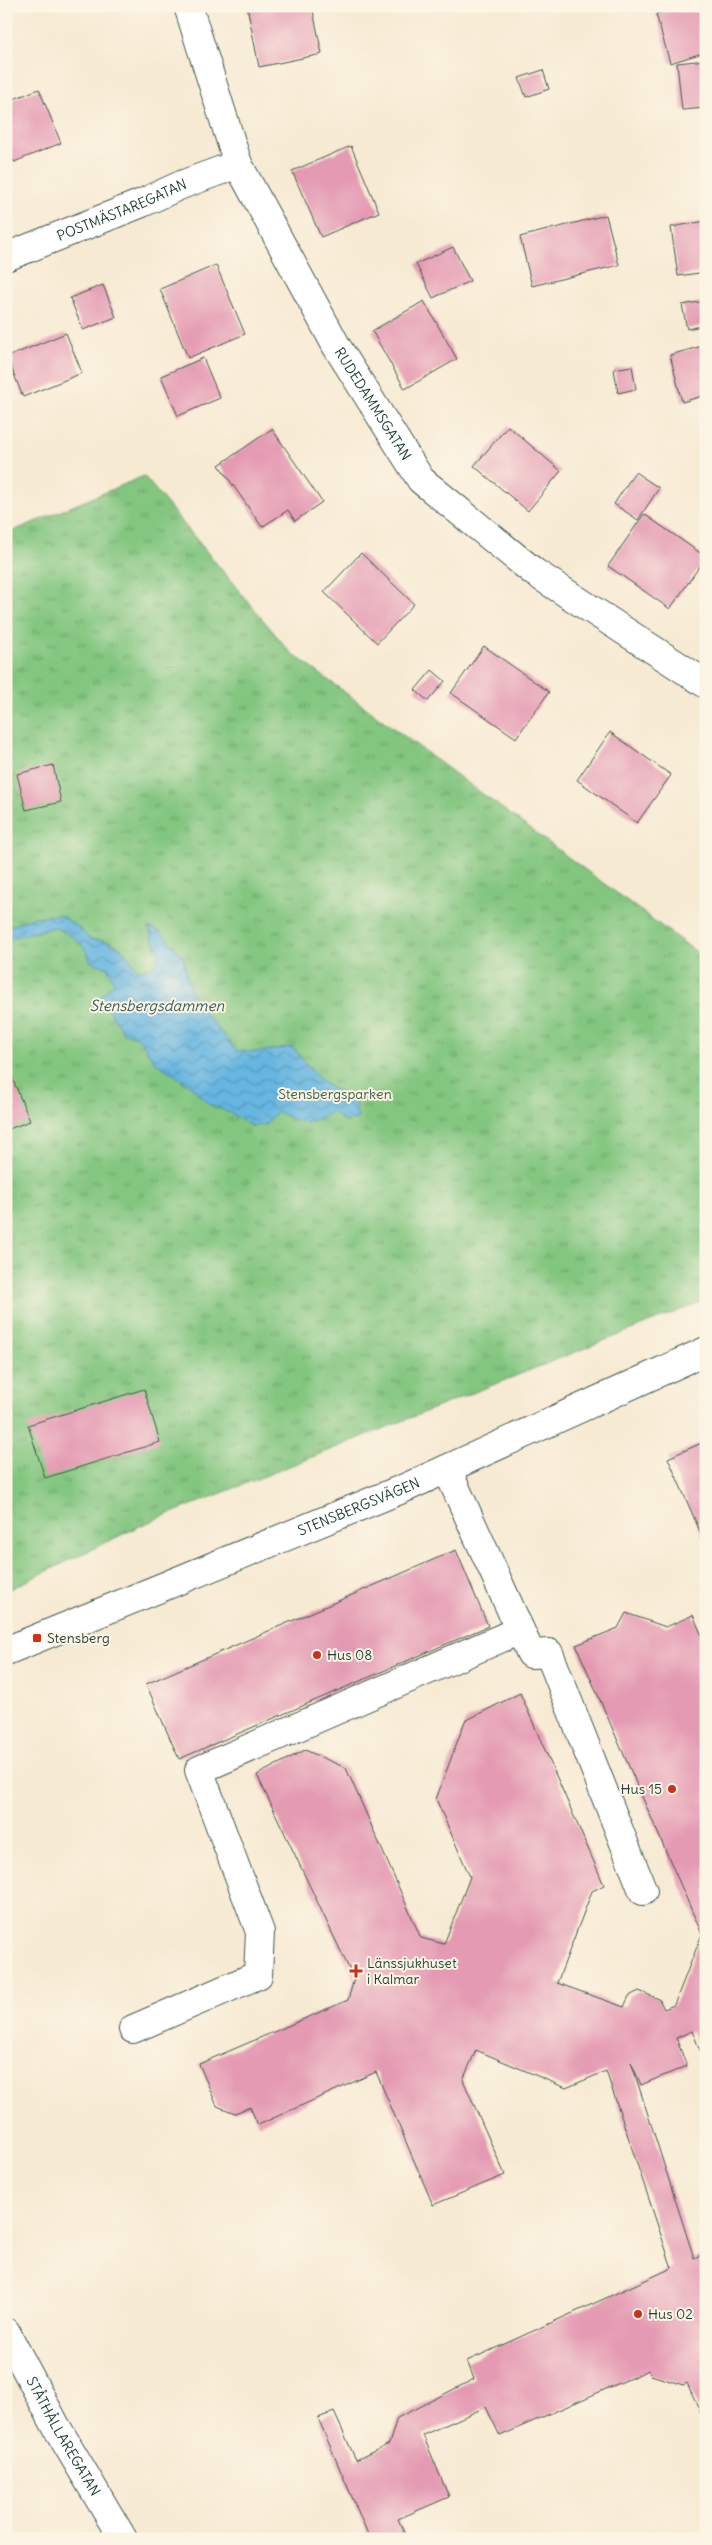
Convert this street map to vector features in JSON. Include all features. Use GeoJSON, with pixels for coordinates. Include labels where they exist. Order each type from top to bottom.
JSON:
{"type":"FeatureCollection","features":[{"type":"Feature","properties":{"kind":"street","name":"RUDEDAMMSGATAN"},"geometry":{"type":"LineString","coordinates":[[188,6],[238,164],[337,347],[421,480],[534,572],[706,684]]}},
{"type":"Feature","properties":{"kind":"street","name":"POSTMÄSTAREGATAN"},"geometry":{"type":"LineString","coordinates":[[6,257],[181,185],[238,164]]}},
{"type":"Feature","properties":{"kind":"street","name":"STENSBERGSVÄGEN"},"geometry":{"type":"LineString","coordinates":[[6,1652],[447,1469],[706,1352]]}},
{"type":"Feature","properties":{"kind":"street"},"geometry":{"type":"LineString","coordinates":[[447,1469],[531,1654],[549,1653],[643,1891]]}},
{"type":"Feature","properties":{"kind":"street"},"geometry":{"type":"LineString","coordinates":[[133,2029],[258,1975],[260,1932],[199,1770],[520,1630]]}},
{"type":"Feature","properties":{"kind":"street","name":"STÅTHÅLLAREGATAN"},"geometry":{"type":"LineString","coordinates":[[6,2332],[56,2426],[123,2539]]}},
{"type":"Feature","properties":{"kind":"green space","name":"Stensbergsparken"},"geometry":{"type":"Polygon","coordinates":[[[144,476],[289,651],[706,959],[706,1300],[144,1524],[6,1591],[6,534],[144,476]]]}},
{"type":"Feature","properties":{"kind":"water","name":"Stensbergsdammen"},"geometry":{"type":"Polygon","coordinates":[[[60,915],[78,927],[90,939],[111,942],[124,951],[139,971],[155,965],[159,953],[148,927],[161,932],[183,956],[190,989],[205,1013],[237,1051],[258,1052],[293,1047],[324,1083],[341,1093],[353,1097],[358,1118],[344,1122],[332,1111],[317,1119],[305,1122],[292,1119],[277,1111],[265,1125],[252,1126],[228,1112],[208,1104],[191,1086],[154,1061],[139,1038],[124,1033],[100,997],[114,983],[108,968],[90,961],[81,944],[54,927],[6,939],[6,928],[33,917],[60,915]]]}},
{"type":"Feature","properties":{"kind":"building"},"geometry":{"type":"Polygon","coordinates":[[[247,6],[312,6],[322,54],[259,67],[247,6]]]}},
{"type":"Feature","properties":{"kind":"building"},"geometry":{"type":"Polygon","coordinates":[[[683,6],[706,6],[706,52],[670,63],[656,14],[683,6]]]}},
{"type":"Feature","properties":{"kind":"building"},"geometry":{"type":"Polygon","coordinates":[[[706,60],[706,108],[682,110],[677,63],[706,60]]]}},
{"type":"Feature","properties":{"kind":"building"},"geometry":{"type":"Polygon","coordinates":[[[543,70],[549,89],[526,97],[519,78],[543,70]]]}},
{"type":"Feature","properties":{"kind":"building"},"geometry":{"type":"Polygon","coordinates":[[[39,89],[61,143],[14,162],[6,143],[6,102],[39,89]]]}},
{"type":"Feature","properties":{"kind":"building"},"geometry":{"type":"Polygon","coordinates":[[[351,146],[379,212],[321,237],[292,171],[351,146]]]}},
{"type":"Feature","properties":{"kind":"building"},"geometry":{"type":"Polygon","coordinates":[[[606,215],[619,265],[532,286],[520,237],[606,215]]]}},
{"type":"Feature","properties":{"kind":"building"},"geometry":{"type":"Polygon","coordinates":[[[706,221],[706,272],[678,276],[671,227],[706,221]]]}},
{"type":"Feature","properties":{"kind":"building"},"geometry":{"type":"Polygon","coordinates":[[[453,247],[470,281],[433,298],[416,264],[453,247]]]}},
{"type":"Feature","properties":{"kind":"building"},"geometry":{"type":"Polygon","coordinates":[[[216,265],[245,334],[188,358],[160,289],[216,265]]]}},
{"type":"Feature","properties":{"kind":"building"},"geometry":{"type":"Polygon","coordinates":[[[103,285],[116,317],[83,330],[70,298],[103,285]]]}},
{"type":"Feature","properties":{"kind":"building"},"geometry":{"type":"Polygon","coordinates":[[[424,301],[457,359],[405,389],[372,331],[424,301]]]}},
{"type":"Feature","properties":{"kind":"building"},"geometry":{"type":"Polygon","coordinates":[[[706,301],[706,325],[687,329],[682,305],[706,301]]]}},
{"type":"Feature","properties":{"kind":"building"},"geometry":{"type":"Polygon","coordinates":[[[66,333],[82,373],[23,397],[7,357],[66,333]]]}},
{"type":"Feature","properties":{"kind":"building"},"geometry":{"type":"Polygon","coordinates":[[[702,346],[706,361],[706,395],[682,402],[670,355],[702,346]]]}},
{"type":"Feature","properties":{"kind":"building"},"geometry":{"type":"Polygon","coordinates":[[[203,358],[220,398],[178,416],[161,376],[203,358]]]}},
{"type":"Feature","properties":{"kind":"building"},"geometry":{"type":"Polygon","coordinates":[[[632,366],[636,389],[618,393],[614,369],[632,366]]]}},
{"type":"Feature","properties":{"kind":"building"},"geometry":{"type":"Polygon","coordinates":[[[508,426],[561,471],[528,511],[474,466],[508,426]]]}},
{"type":"Feature","properties":{"kind":"building"},"geometry":{"type":"Polygon","coordinates":[[[272,429],[322,502],[295,521],[288,510],[262,527],[219,465],[272,429]]]}},
{"type":"Feature","properties":{"kind":"building"},"geometry":{"type":"Polygon","coordinates":[[[635,472],[659,488],[638,520],[614,504],[635,472]]]}},
{"type":"Feature","properties":{"kind":"building"},"geometry":{"type":"Polygon","coordinates":[[[644,514],[706,557],[670,609],[608,566],[644,514]]]}},
{"type":"Feature","properties":{"kind":"building"},"geometry":{"type":"Polygon","coordinates":[[[361,553],[414,604],[377,643],[324,592],[361,553]]]}},
{"type":"Feature","properties":{"kind":"building"},"geometry":{"type":"Polygon","coordinates":[[[484,646],[549,692],[516,738],[451,693],[484,646]]]}},
{"type":"Feature","properties":{"kind":"building"},"geometry":{"type":"Polygon","coordinates":[[[432,670],[445,681],[428,701],[415,690],[432,670]]]}},
{"type":"Feature","properties":{"kind":"building"},"geometry":{"type":"Polygon","coordinates":[[[610,732],[671,775],[637,823],[577,780],[610,732]]]}},
{"type":"Feature","properties":{"kind":"building"},"geometry":{"type":"Polygon","coordinates":[[[53,765],[61,802],[26,810],[17,774],[53,765]]]}},
{"type":"Feature","properties":{"kind":"building"},"geometry":{"type":"Polygon","coordinates":[[[6,1063],[30,1121],[6,1130],[6,1063]]]}},
{"type":"Feature","properties":{"kind":"building"},"geometry":{"type":"Polygon","coordinates":[[[144,1389],[160,1442],[45,1478],[28,1425],[144,1389]]]}},
{"type":"Feature","properties":{"kind":"building"},"geometry":{"type":"Polygon","coordinates":[[[706,1441],[706,1545],[668,1458],[706,1441]]]}},
{"type":"Feature","properties":{"kind":"building","name":"Hus 08"},"geometry":{"type":"Polygon","coordinates":[[[456,1550],[488,1626],[179,1759],[146,1684],[456,1550]]]}},
{"type":"Feature","properties":{"kind":"building"},"geometry":{"type":"Polygon","coordinates":[[[626,1613],[666,1627],[693,1615],[706,1645],[706,2059],[704,2060],[692,2031],[676,2038],[687,2066],[641,2085],[631,2062],[694,2258],[706,2253],[706,2424],[687,2383],[683,2385],[651,2375],[649,2370],[500,2436],[486,2407],[423,2435],[449,2497],[398,2519],[407,2539],[370,2539],[318,2418],[334,2412],[356,2460],[389,2444],[397,2418],[474,2379],[467,2361],[672,2268],[606,2071],[566,2088],[476,2050],[463,2080],[505,2175],[433,2205],[376,2072],[258,2125],[250,2107],[235,2113],[217,2106],[199,2064],[348,2000],[354,1979],[257,1775],[305,1750],[346,1768],[421,1938],[444,1944],[470,1877],[436,1799],[465,1721],[520,1693],[604,1885],[592,1891],[557,1983],[624,2007],[629,1996],[639,1991],[659,1999],[664,2009],[674,2005],[702,1934],[576,1645],[618,1628],[626,1613]]]}},
{"type":"Feature","properties":{"kind":"place","name":"Stensberg"},"geometry":{"type":"Point","coordinates":[37,1638]}},
{"type":"Feature","properties":{"kind":"place","name":"Hus 08"},"geometry":{"type":"Point","coordinates":[317,1655]}},
{"type":"Feature","properties":{"kind":"place","name":"Hus 15"},"geometry":{"type":"Point","coordinates":[672,1789]}},
{"type":"Feature","properties":{"kind":"place","name":"Länssjukhuset i Kalmar"},"geometry":{"type":"Point","coordinates":[356,1971]}},
{"type":"Feature","properties":{"kind":"place","name":"Hus 02"},"geometry":{"type":"Point","coordinates":[638,2314]}}]}
